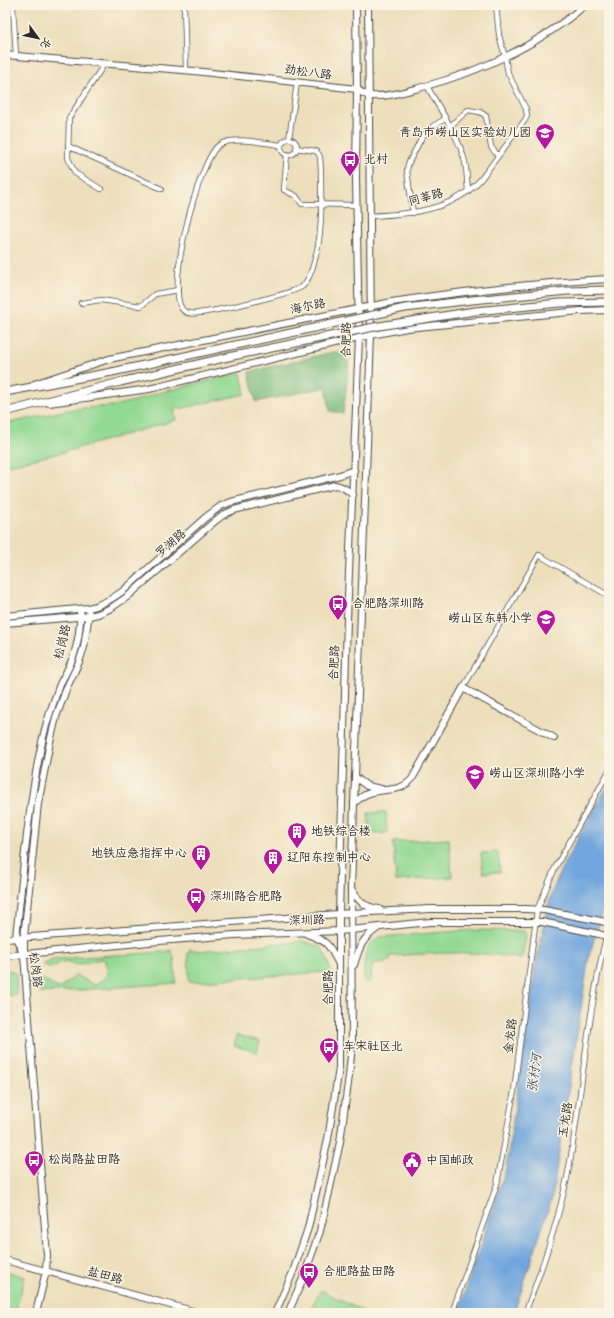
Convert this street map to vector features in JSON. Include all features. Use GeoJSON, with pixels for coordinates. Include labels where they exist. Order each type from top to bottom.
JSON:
{"type":"FeatureCollection","features":[{"type":"Feature","properties":{"kind":"main road","name":"海尔路"},"geometry":{"type":"LineString","coordinates":[[5,392],[112,372],[405,308],[568,291],[609,290]]}},
{"type":"Feature","properties":{"kind":"main road"},"geometry":{"type":"LineString","coordinates":[[5,412],[228,356],[379,326],[491,310],[560,303],[609,302]]}},
{"type":"Feature","properties":{"kind":"street"},"geometry":{"type":"LineString","coordinates":[[13,5],[16,56]]}},
{"type":"Feature","properties":{"kind":"street"},"geometry":{"type":"LineString","coordinates":[[184,5],[186,70]]}},
{"type":"Feature","properties":{"kind":"street","name":"合肥路"},"geometry":{"type":"LineString","coordinates":[[275,1313],[293,1272],[308,1228],[328,1139],[339,1068],[339,914],[347,619],[359,338],[356,5]]}},
{"type":"Feature","properties":{"kind":"street","name":"合肥路"},"geometry":{"type":"LineString","coordinates":[[288,1313],[304,1276],[320,1231],[340,1142],[352,1045],[351,888],[371,335],[368,5]]}},
{"type":"Feature","properties":{"kind":"street","name":"同莘路"},"geometry":{"type":"LineString","coordinates":[[370,216],[403,215],[413,213],[444,205],[468,192],[481,179],[525,120],[527,111],[508,73],[498,35],[496,5]]}},
{"type":"Feature","properties":{"kind":"street","name":"劲松八路"},"geometry":{"type":"LineString","coordinates":[[5,55],[186,70],[357,90],[370,96],[387,95],[427,86],[463,74],[505,57],[572,17],[585,5]]}},
{"type":"Feature","properties":{"kind":"street"},"geometry":{"type":"LineString","coordinates":[[101,189],[75,173],[68,158],[68,146],[69,118],[105,63]]}},
{"type":"Feature","properties":{"kind":"street"},"geometry":{"type":"LineString","coordinates":[[289,139],[297,83]]}},
{"type":"Feature","properties":{"kind":"street"},"geometry":{"type":"LineString","coordinates":[[427,86],[464,157],[468,192]]}},
{"type":"Feature","properties":{"kind":"street"},"geometry":{"type":"LineString","coordinates":[[449,127],[468,110],[480,112],[487,121],[491,147],[498,156]]}},
{"type":"Feature","properties":{"kind":"street"},"geometry":{"type":"LineString","coordinates":[[413,213],[407,171],[408,164],[422,136],[433,126],[445,120]]}},
{"type":"Feature","properties":{"kind":"street"},"geometry":{"type":"LineString","coordinates":[[281,145],[284,141],[289,139]]}},
{"type":"Feature","properties":{"kind":"street"},"geometry":{"type":"LineString","coordinates":[[289,139],[295,143],[296,148]]}},
{"type":"Feature","properties":{"kind":"street"},"geometry":{"type":"LineString","coordinates":[[281,145],[232,140],[220,144],[213,150],[208,159],[191,207],[182,243],[178,299],[182,309],[187,313],[192,314],[212,311],[267,298],[301,287],[306,282],[310,273],[320,232],[322,204],[320,157],[316,151],[311,149],[296,148]]}},
{"type":"Feature","properties":{"kind":"street"},"geometry":{"type":"LineString","coordinates":[[281,145],[282,150],[288,154]]}},
{"type":"Feature","properties":{"kind":"street"},"geometry":{"type":"LineString","coordinates":[[68,146],[162,189]]}},
{"type":"Feature","properties":{"kind":"street"},"geometry":{"type":"LineString","coordinates":[[288,154],[294,152],[296,148]]}},
{"type":"Feature","properties":{"kind":"street"},"geometry":{"type":"LineString","coordinates":[[288,154],[284,190],[296,196],[302,204],[357,205]]}},
{"type":"Feature","properties":{"kind":"street","name":"海尔路"},"geometry":{"type":"LineString","coordinates":[[18,389],[109,359],[359,308],[429,296],[562,282],[609,279]]}},
{"type":"Feature","properties":{"kind":"street"},"geometry":{"type":"LineString","coordinates":[[82,302],[101,300],[141,306],[155,294],[178,290]]}},
{"type":"Feature","properties":{"kind":"street"},"geometry":{"type":"LineString","coordinates":[[18,408],[149,389],[371,335],[407,328],[580,311],[609,310]]}},
{"type":"Feature","properties":{"kind":"street"},"geometry":{"type":"LineString","coordinates":[[5,616],[80,609],[96,606],[123,591],[206,517],[221,506],[231,502],[340,475],[354,470]]}},
{"type":"Feature","properties":{"kind":"street","name":"罗湖路"},"geometry":{"type":"LineString","coordinates":[[5,623],[89,616],[111,608],[127,597],[215,521],[234,510],[334,485],[345,488],[353,495]]}},
{"type":"Feature","properties":{"kind":"street"},"geometry":{"type":"LineString","coordinates":[[354,803],[368,794],[403,787],[412,779],[539,555],[609,596]]}},
{"type":"Feature","properties":{"kind":"street","name":"松岗路"},"geometry":{"type":"LineString","coordinates":[[36,1313],[46,1271],[46,1248],[24,955],[24,937],[38,804],[50,742],[56,717],[84,647],[89,616],[88,608]]}},
{"type":"Feature","properties":{"kind":"street","name":"松岗路"},"geometry":{"type":"LineString","coordinates":[[24,955],[16,938],[30,804],[42,741],[49,716],[74,652],[81,617],[80,609]]}},
{"type":"Feature","properties":{"kind":"street"},"geometry":{"type":"LineString","coordinates":[[464,688],[554,738]]}},
{"type":"Feature","properties":{"kind":"street","name":"金龙路"},"geometry":{"type":"LineString","coordinates":[[452,1313],[497,1184],[514,1091],[541,910],[555,868],[609,772]]}},
{"type":"Feature","properties":{"kind":"street"},"geometry":{"type":"LineString","coordinates":[[355,777],[367,786],[383,790]]}},
{"type":"Feature","properties":{"kind":"street"},"geometry":{"type":"LineString","coordinates":[[351,888],[363,905],[369,908],[390,912]]}},
{"type":"Feature","properties":{"kind":"street","name":"深圳路"},"geometry":{"type":"LineString","coordinates":[[5,939],[351,913],[431,909],[541,910],[601,921],[609,924]]}},
{"type":"Feature","properties":{"kind":"street","name":"深圳路"},"geometry":{"type":"LineString","coordinates":[[5,956],[234,935],[340,931],[430,922],[539,922],[608,936]]}},
{"type":"Feature","properties":{"kind":"street","name":"玉龙路"},"geometry":{"type":"LineString","coordinates":[[525,1313],[558,1217],[570,1163],[599,967],[608,936],[609,924]]}},
{"type":"Feature","properties":{"kind":"street"},"geometry":{"type":"LineString","coordinates":[[352,970],[360,946],[368,936],[380,927]]}},
{"type":"Feature","properties":{"kind":"street"},"geometry":{"type":"LineString","coordinates":[[303,932],[326,942],[339,966]]}},
{"type":"Feature","properties":{"kind":"street","name":"盐田路"},"geometry":{"type":"LineString","coordinates":[[5,1260],[200,1313]]}},
{"type":"Feature","properties":{"kind":"green space"},"geometry":{"type":"Polygon","coordinates":[[[333,352],[344,353],[348,359],[349,365],[343,414],[330,411],[326,387],[256,402],[249,372],[333,352]]]}},
{"type":"Feature","properties":{"kind":"green space"},"geometry":{"type":"Polygon","coordinates":[[[241,373],[245,394],[174,410],[176,420],[64,452],[5,466],[5,424],[73,409],[112,406],[241,373]]]}},
{"type":"Feature","properties":{"kind":"green space"},"geometry":{"type":"Polygon","coordinates":[[[386,812],[387,833],[370,834],[368,813],[386,812]]]}},
{"type":"Feature","properties":{"kind":"green space"},"geometry":{"type":"Polygon","coordinates":[[[449,839],[452,877],[396,881],[393,842],[449,839]]]}},
{"type":"Feature","properties":{"kind":"green space"},"geometry":{"type":"Polygon","coordinates":[[[498,852],[500,872],[483,873],[481,853],[498,852]]]}},
{"type":"Feature","properties":{"kind":"green space"},"geometry":{"type":"Polygon","coordinates":[[[473,930],[524,931],[526,936],[522,959],[473,953],[390,956],[390,961],[372,964],[371,981],[364,982],[364,963],[366,952],[369,946],[379,937],[473,930]]]}},
{"type":"Feature","properties":{"kind":"green space"},"geometry":{"type":"Polygon","coordinates":[[[303,941],[321,947],[329,967],[331,988],[325,988],[326,972],[189,982],[188,954],[190,949],[199,951],[303,941]]]}},
{"type":"Feature","properties":{"kind":"green space"},"geometry":{"type":"Polygon","coordinates":[[[171,950],[174,957],[176,983],[41,993],[40,979],[55,987],[61,988],[76,975],[94,985],[105,978],[108,972],[105,961],[101,959],[76,965],[67,961],[48,968],[42,964],[52,959],[164,952],[171,950]]]}},
{"type":"Feature","properties":{"kind":"green space"},"geometry":{"type":"Polygon","coordinates":[[[5,969],[16,973],[17,995],[5,996],[5,969]]]}},
{"type":"Feature","properties":{"kind":"green space"},"geometry":{"type":"Polygon","coordinates":[[[237,1035],[260,1041],[257,1052],[234,1046],[237,1035]]]}},
{"type":"Feature","properties":{"kind":"green space"},"geometry":{"type":"Polygon","coordinates":[[[5,1271],[25,1277],[15,1313],[5,1313],[5,1271]]]}},
{"type":"Feature","properties":{"kind":"green space"},"geometry":{"type":"Polygon","coordinates":[[[321,1290],[366,1313],[308,1313],[321,1290]]]}},
{"type":"Feature","properties":{"kind":"water","name":"张村河"},"geometry":{"type":"Polygon","coordinates":[[[609,783],[609,893],[589,956],[552,1198],[514,1313],[458,1313],[506,1169],[536,963],[550,898],[561,869],[609,783]]]}},
{"type":"Feature","properties":{"kind":"place","name":"青岛市崂山区实验幼儿园"},"geometry":{"type":"Point","coordinates":[545,150]}},
{"type":"Feature","properties":{"kind":"place","name":"北村"},"geometry":{"type":"Point","coordinates":[350,177]}},
{"type":"Feature","properties":{"kind":"place","name":"合肥路深圳路"},"geometry":{"type":"Point","coordinates":[338,621]}},
{"type":"Feature","properties":{"kind":"place","name":"崂山区东韩小学"},"geometry":{"type":"Point","coordinates":[546,636]}},
{"type":"Feature","properties":{"kind":"place","name":"崂山区深圳路小学"},"geometry":{"type":"Point","coordinates":[475,791]}},
{"type":"Feature","properties":{"kind":"place","name":"地铁综合楼"},"geometry":{"type":"Point","coordinates":[297,849]}},
{"type":"Feature","properties":{"kind":"place","name":"地铁应急指挥中心"},"geometry":{"type":"Point","coordinates":[201,871]}},
{"type":"Feature","properties":{"kind":"place","name":"辽阳东控制中心"},"geometry":{"type":"Point","coordinates":[273,875]}},
{"type":"Feature","properties":{"kind":"place","name":"深圳路合肥路"},"geometry":{"type":"Point","coordinates":[196,914]}},
{"type":"Feature","properties":{"kind":"place","name":"车宋社区北"},"geometry":{"type":"Point","coordinates":[329,1064]}},
{"type":"Feature","properties":{"kind":"place","name":"松岗路盐田路"},"geometry":{"type":"Point","coordinates":[34,1177]}},
{"type":"Feature","properties":{"kind":"place","name":"中国邮政"},"geometry":{"type":"Point","coordinates":[412,1178]}},
{"type":"Feature","properties":{"kind":"place","name":"合肥路盐田路"},"geometry":{"type":"Point","coordinates":[309,1289]}}]}
